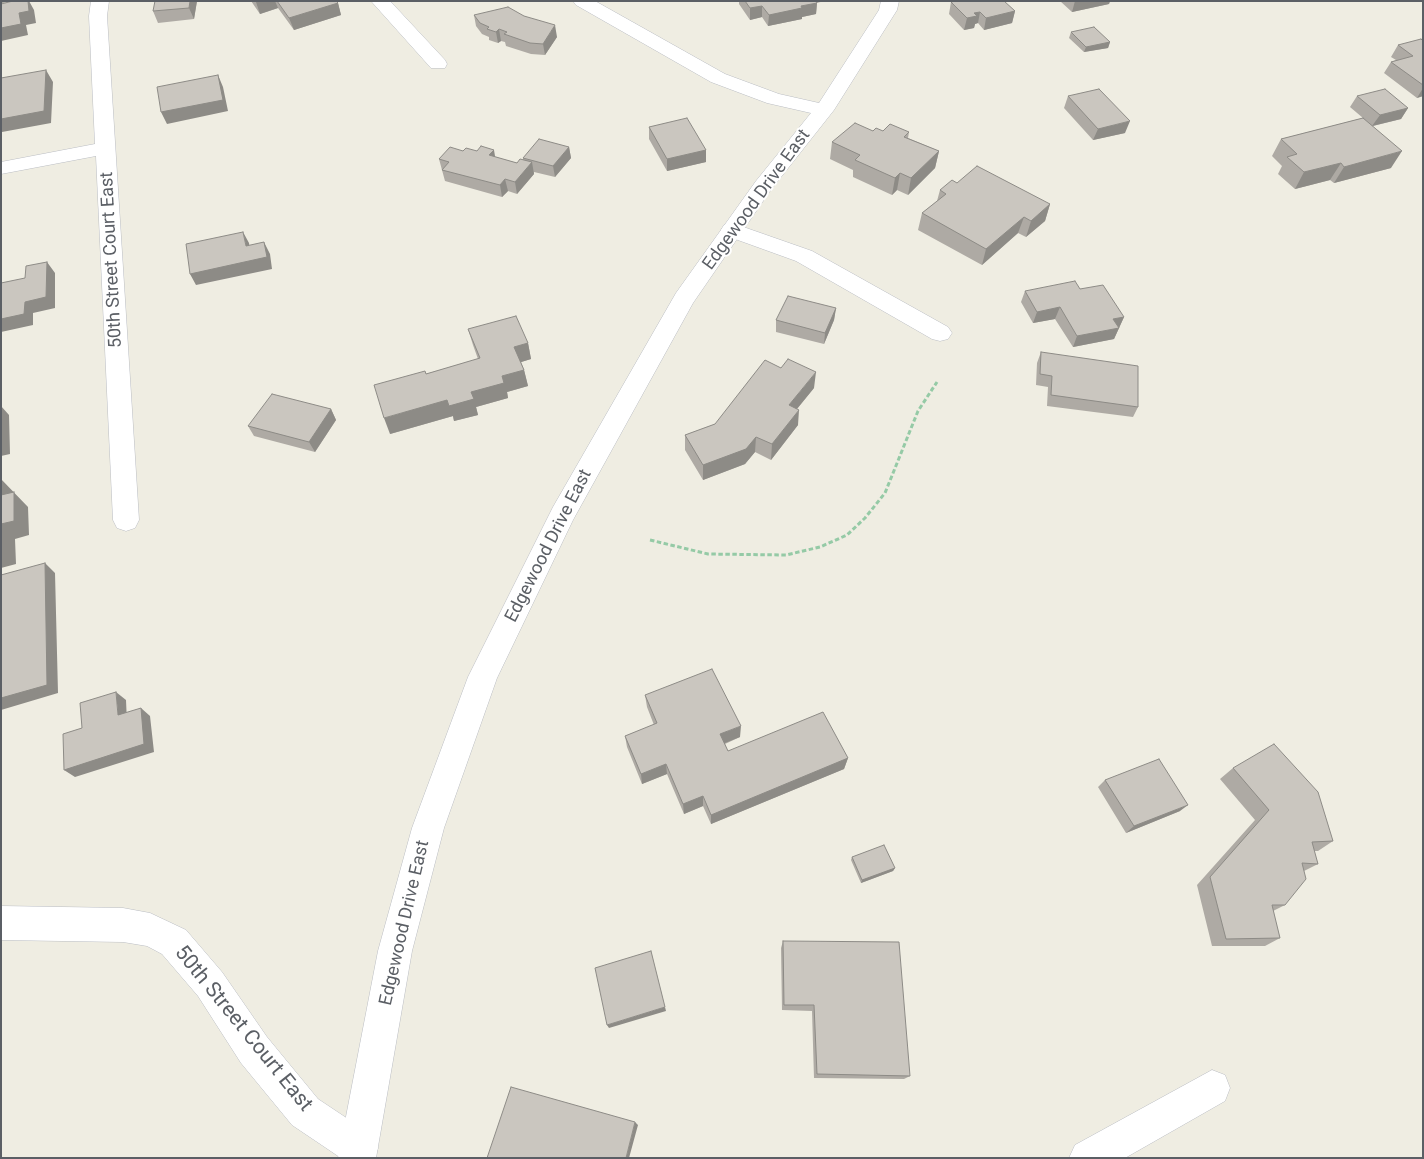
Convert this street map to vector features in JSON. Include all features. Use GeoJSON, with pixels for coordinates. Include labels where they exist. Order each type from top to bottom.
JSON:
{"type":"FeatureCollection","features":[{"type":"Feature","properties":{"kind":"street","name":"50th Street Court East"},"geometry":{"type":"LineString","coordinates":[[100,1],[98,16],[126,520]]}},
{"type":"Feature","properties":{"kind":"street"},"geometry":{"type":"LineString","coordinates":[[380,1],[438,64]]}},
{"type":"Feature","properties":{"kind":"street"},"geometry":{"type":"LineString","coordinates":[[582,1],[718,78],[774,99],[824,110]]}},
{"type":"Feature","properties":{"kind":"street","name":"Edgewood Drive East"},"geometry":{"type":"LineString","coordinates":[[358,1153],[395,951],[428,828],[483,677],[562,515],[684,299],[764,186],[824,110],[888,10],[890,1]]}},
{"type":"Feature","properties":{"kind":"street"},"geometry":{"type":"LineString","coordinates":[[1,168],[106,148]]}},
{"type":"Feature","properties":{"kind":"street"},"geometry":{"type":"LineString","coordinates":[[732,230],[804,256],[940,333]]}},
{"type":"Feature","properties":{"kind":"street","name":"50th Street Court East"},"geometry":{"type":"LineString","coordinates":[[1,923],[123,925],[150,930],[174,942],[210,984],[254,1050],[306,1112],[358,1153]]}},
{"type":"Feature","properties":{"kind":"street"},"geometry":{"type":"LineString","coordinates":[[1088,1158],[1212,1088]]}},
{"type":"Feature","properties":{"kind":"path"},"geometry":{"type":"LineString","coordinates":[[650,540],[708,554],[744,556],[794,553],[820,547],[847,535],[865,518],[885,493],[918,411],[937,382]]}},
{"type":"Feature","properties":{"kind":"building"},"geometry":{"type":"Polygon","coordinates":[[[13,1],[28,1],[29,11],[19,13],[21,24],[1,28],[1,4],[13,1]]]}},
{"type":"Feature","properties":{"kind":"building"},"geometry":{"type":"Polygon","coordinates":[[[155,1],[190,1],[189,8],[153,11],[155,1]]]}},
{"type":"Feature","properties":{"kind":"building"},"geometry":{"type":"Polygon","coordinates":[[[277,1],[336,1],[338,3],[289,18],[277,1]]]}},
{"type":"Feature","properties":{"kind":"building"},"geometry":{"type":"Polygon","coordinates":[[[745,1],[816,1],[817,3],[769,15],[762,6],[750,8],[745,1]]]}},
{"type":"Feature","properties":{"kind":"building"},"geometry":{"type":"Polygon","coordinates":[[[1004,1],[1015,11],[986,18],[980,12],[974,13],[977,16],[967,18],[951,2],[1004,1]]]}},
{"type":"Feature","properties":{"kind":"building"},"geometry":{"type":"Polygon","coordinates":[[[508,7],[524,16],[555,25],[543,44],[530,43],[504,34],[507,32],[499,29],[496,32],[487,29],[489,27],[480,23],[474,15],[508,7]]]}},
{"type":"Feature","properties":{"kind":"building"},"geometry":{"type":"Polygon","coordinates":[[[1094,27],[1110,42],[1086,47],[1071,32],[1094,27]]]}},
{"type":"Feature","properties":{"kind":"building"},"geometry":{"type":"Polygon","coordinates":[[[1421,39],[1423,41],[1423,85],[1391,62],[1413,56],[1398,45],[1421,39]]]}},
{"type":"Feature","properties":{"kind":"building"},"geometry":{"type":"Polygon","coordinates":[[[46,70],[44,111],[1,119],[1,78],[46,70]]]}},
{"type":"Feature","properties":{"kind":"building"},"geometry":{"type":"Polygon","coordinates":[[[218,75],[223,100],[161,112],[157,87],[218,75]]]}},
{"type":"Feature","properties":{"kind":"building"},"geometry":{"type":"Polygon","coordinates":[[[1099,89],[1130,121],[1098,129],[1068,96],[1099,89]]]}},
{"type":"Feature","properties":{"kind":"building"},"geometry":{"type":"Polygon","coordinates":[[[1385,89],[1408,108],[1380,115],[1357,96],[1385,89]]]}},
{"type":"Feature","properties":{"kind":"building"},"geometry":{"type":"Polygon","coordinates":[[[687,118],[706,150],[667,159],[649,127],[687,118]]]}},
{"type":"Feature","properties":{"kind":"building"},"geometry":{"type":"Polygon","coordinates":[[[1363,118],[1402,151],[1344,167],[1341,163],[1304,172],[1287,157],[1297,154],[1281,139],[1363,118]]]}},
{"type":"Feature","properties":{"kind":"building"},"geometry":{"type":"Polygon","coordinates":[[[855,123],[873,131],[876,128],[883,131],[890,124],[909,132],[904,137],[939,151],[911,178],[900,173],[895,178],[855,160],[860,155],[832,142],[855,123]]]}},
{"type":"Feature","properties":{"kind":"building"},"geometry":{"type":"Polygon","coordinates":[[[539,139],[569,147],[553,166],[523,158],[539,139]]]}},
{"type":"Feature","properties":{"kind":"building"},"geometry":{"type":"Polygon","coordinates":[[[481,146],[494,150],[489,155],[517,163],[520,159],[532,162],[515,182],[505,179],[500,185],[442,170],[449,162],[439,159],[450,147],[463,151],[466,148],[477,151],[481,146]]]}},
{"type":"Feature","properties":{"kind":"building"},"geometry":{"type":"Polygon","coordinates":[[[977,166],[1050,204],[1031,221],[1024,217],[986,249],[922,213],[946,194],[940,190],[952,180],[957,183],[977,166]]]}},
{"type":"Feature","properties":{"kind":"building"},"geometry":{"type":"Polygon","coordinates":[[[243,232],[246,246],[264,242],[267,257],[190,274],[186,244],[243,232]]]}},
{"type":"Feature","properties":{"kind":"building"},"geometry":{"type":"Polygon","coordinates":[[[47,262],[46,297],[25,302],[24,314],[1,319],[1,283],[25,278],[26,266],[47,262]]]}},
{"type":"Feature","properties":{"kind":"building"},"geometry":{"type":"Polygon","coordinates":[[[1075,281],[1080,289],[1103,285],[1124,317],[1113,319],[1119,328],[1077,336],[1060,307],[1037,312],[1025,291],[1075,281]]]}},
{"type":"Feature","properties":{"kind":"building"},"geometry":{"type":"Polygon","coordinates":[[[788,296],[836,308],[825,333],[776,320],[788,296]]]}},
{"type":"Feature","properties":{"kind":"building"},"geometry":{"type":"Polygon","coordinates":[[[516,316],[528,343],[514,347],[524,370],[502,376],[504,383],[471,392],[474,399],[449,406],[447,400],[384,418],[374,385],[425,371],[426,374],[480,358],[468,329],[516,316]]]}},
{"type":"Feature","properties":{"kind":"building"},"geometry":{"type":"Polygon","coordinates":[[[1041,352],[1138,366],[1138,407],[1051,395],[1052,376],[1040,374],[1041,352]]]}},
{"type":"Feature","properties":{"kind":"building"},"geometry":{"type":"Polygon","coordinates":[[[788,359],[816,372],[789,405],[799,410],[772,444],[756,437],[746,449],[703,465],[685,435],[715,424],[765,360],[781,368],[788,359]]]}},
{"type":"Feature","properties":{"kind":"building"},"geometry":{"type":"Polygon","coordinates":[[[272,394],[331,409],[309,442],[248,426],[272,394]]]}},
{"type":"Feature","properties":{"kind":"building"},"geometry":{"type":"Polygon","coordinates":[[[14,492],[14,521],[1,524],[1,495],[14,492]]]}},
{"type":"Feature","properties":{"kind":"building"},"geometry":{"type":"Polygon","coordinates":[[[45,563],[47,685],[1,698],[1,575],[45,563]]]}},
{"type":"Feature","properties":{"kind":"building"},"geometry":{"type":"Polygon","coordinates":[[[712,669],[741,726],[720,734],[728,751],[823,712],[848,758],[711,815],[703,796],[683,804],[666,764],[641,774],[625,736],[657,723],[645,695],[712,669]]]}},
{"type":"Feature","properties":{"kind":"building"},"geometry":{"type":"Polygon","coordinates":[[[116,692],[118,715],[141,708],[144,744],[64,770],[63,734],[82,728],[80,703],[116,692]]]}},
{"type":"Feature","properties":{"kind":"building"},"geometry":{"type":"Polygon","coordinates":[[[1274,744],[1318,792],[1333,841],[1312,842],[1318,864],[1302,863],[1306,879],[1285,905],[1272,905],[1280,938],[1226,939],[1210,877],[1269,810],[1233,768],[1274,744]]]}},
{"type":"Feature","properties":{"kind":"building"},"geometry":{"type":"Polygon","coordinates":[[[1159,759],[1188,805],[1134,826],[1105,780],[1159,759]]]}},
{"type":"Feature","properties":{"kind":"building"},"geometry":{"type":"Polygon","coordinates":[[[884,845],[895,868],[862,880],[852,857],[884,845]]]}},
{"type":"Feature","properties":{"kind":"building"},"geometry":{"type":"Polygon","coordinates":[[[783,941],[899,942],[910,1076],[817,1074],[814,1005],[784,1005],[783,941]]]}},
{"type":"Feature","properties":{"kind":"building"},"geometry":{"type":"Polygon","coordinates":[[[651,951],[665,1007],[607,1025],[595,968],[651,951]]]}},
{"type":"Feature","properties":{"kind":"building"},"geometry":{"type":"Polygon","coordinates":[[[511,1087],[635,1122],[626,1158],[487,1158],[511,1087]]]}}]}
